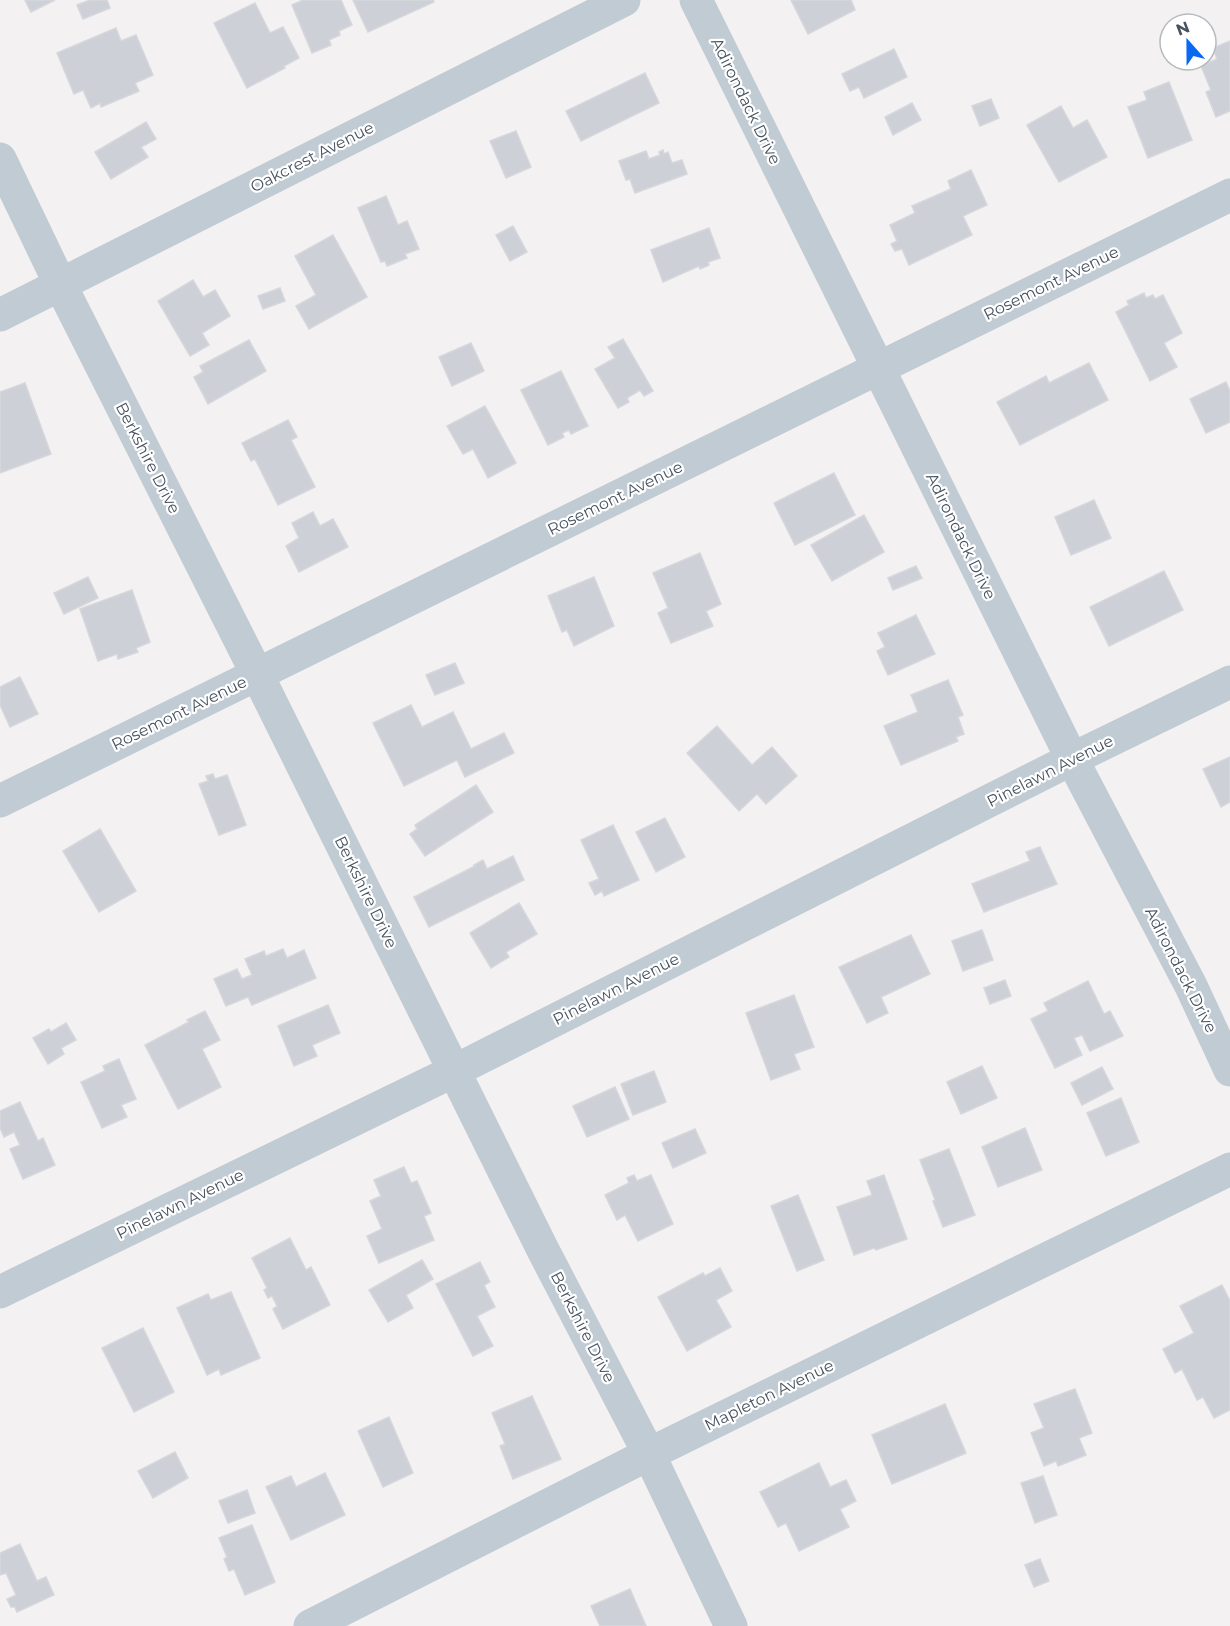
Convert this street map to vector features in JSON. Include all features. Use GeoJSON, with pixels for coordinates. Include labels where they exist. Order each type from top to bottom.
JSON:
{"type":"FeatureCollection","features":[{"type":"Feature","properties":{"kind":"street","name":"Oakcrest Avenue"},"geometry":{"type":"LineString","coordinates":[[0,315],[624,0]]}},
{"type":"Feature","properties":{"kind":"street","name":"Adirondack Drive"},"geometry":{"type":"LineString","coordinates":[[696,0],[1072,759],[1191,986],[1230,1070]]}},
{"type":"Feature","properties":{"kind":"street","name":"Berkshire Drive"},"geometry":{"type":"LineString","coordinates":[[0,159],[60,284],[543,1250],[649,1454],[731,1626]]}},
{"type":"Feature","properties":{"kind":"street","name":"Rosemont Avenue"},"geometry":{"type":"LineString","coordinates":[[0,801],[1230,195]]}},
{"type":"Feature","properties":{"kind":"street","name":"Pinelawn Avenue"},"geometry":{"type":"LineString","coordinates":[[0,1292],[454,1071],[1072,759],[1230,682]]}},
{"type":"Feature","properties":{"kind":"street","name":"Mapleton Avenue"},"geometry":{"type":"LineString","coordinates":[[310,1626],[649,1454],[1230,1168]]}},
{"type":"Feature","properties":{"kind":"building"},"geometry":{"type":"Polygon","coordinates":[[[25,0],[55,0],[31,12],[25,0]]]}},
{"type":"Feature","properties":{"kind":"building"},"geometry":{"type":"Polygon","coordinates":[[[90,0],[107,0],[110,8],[83,19],[77,5],[90,0]]]}},
{"type":"Feature","properties":{"kind":"building"},"geometry":{"type":"Polygon","coordinates":[[[303,0],[341,0],[352,25],[339,31],[340,35],[329,40],[331,45],[312,53],[292,5],[303,0]]]}},
{"type":"Feature","properties":{"kind":"building"},"geometry":{"type":"Polygon","coordinates":[[[353,0],[433,0],[434,2],[368,32],[353,0]]]}},
{"type":"Feature","properties":{"kind":"building"},"geometry":{"type":"Polygon","coordinates":[[[791,0],[851,0],[855,10],[808,34],[791,0]]]}},
{"type":"Feature","properties":{"kind":"building"},"geometry":{"type":"Polygon","coordinates":[[[255,3],[270,33],[283,27],[299,58],[247,88],[214,23],[255,3]]]}},
{"type":"Feature","properties":{"kind":"building"},"geometry":{"type":"Polygon","coordinates":[[[116,28],[121,41],[136,35],[153,75],[135,83],[139,91],[101,107],[100,103],[91,108],[83,90],[74,94],[57,53],[116,28]]]}},
{"type":"Feature","properties":{"kind":"building"},"geometry":{"type":"Polygon","coordinates":[[[1230,41],[1230,111],[1216,117],[1206,92],[1211,90],[1204,72],[1218,72],[1218,46],[1230,41]]]}},
{"type":"Feature","properties":{"kind":"building"},"geometry":{"type":"Polygon","coordinates":[[[894,49],[907,77],[864,98],[859,87],[850,91],[842,74],[894,49]]]}},
{"type":"Feature","properties":{"kind":"building"},"geometry":{"type":"Polygon","coordinates":[[[645,73],[659,103],[581,141],[566,111],[645,73]]]}},
{"type":"Feature","properties":{"kind":"building"},"geometry":{"type":"Polygon","coordinates":[[[1169,82],[1192,140],[1148,158],[1128,107],[1147,100],[1144,92],[1169,82]]]}},
{"type":"Feature","properties":{"kind":"building"},"geometry":{"type":"Polygon","coordinates":[[[991,99],[999,118],[980,126],[972,106],[991,99]]]}},
{"type":"Feature","properties":{"kind":"building"},"geometry":{"type":"Polygon","coordinates":[[[912,103],[921,120],[893,135],[885,117],[912,103]]]}},
{"type":"Feature","properties":{"kind":"building"},"geometry":{"type":"Polygon","coordinates":[[[1061,106],[1073,128],[1087,120],[1107,157],[1059,182],[1027,125],[1061,106]]]}},
{"type":"Feature","properties":{"kind":"building"},"geometry":{"type":"Polygon","coordinates":[[[146,122],[156,139],[141,147],[148,157],[111,179],[95,152],[146,122]]]}},
{"type":"Feature","properties":{"kind":"building"},"geometry":{"type":"Polygon","coordinates":[[[516,131],[531,167],[506,178],[490,141],[516,131]]]}},
{"type":"Feature","properties":{"kind":"building"},"geometry":{"type":"Polygon","coordinates":[[[663,150],[664,154],[668,152],[672,163],[682,160],[687,174],[635,193],[630,179],[626,180],[619,161],[646,151],[649,159],[660,155],[659,152],[663,150]]]}},
{"type":"Feature","properties":{"kind":"building"},"geometry":{"type":"Polygon","coordinates":[[[971,170],[987,205],[963,216],[972,235],[909,265],[902,249],[895,251],[891,244],[897,241],[890,225],[915,213],[912,206],[951,189],[948,181],[971,170]]]}},
{"type":"Feature","properties":{"kind":"building"},"geometry":{"type":"Polygon","coordinates":[[[386,196],[398,225],[407,221],[419,249],[405,254],[407,258],[387,266],[385,261],[381,262],[358,208],[386,196]]]}},
{"type":"Feature","properties":{"kind":"building"},"geometry":{"type":"Polygon","coordinates":[[[513,226],[527,252],[510,261],[496,235],[513,226]]]}},
{"type":"Feature","properties":{"kind":"building"},"geometry":{"type":"Polygon","coordinates":[[[709,228],[720,258],[708,262],[709,265],[700,269],[699,266],[663,282],[651,250],[709,228]]]}},
{"type":"Feature","properties":{"kind":"building"},"geometry":{"type":"Polygon","coordinates":[[[333,235],[367,297],[309,329],[296,306],[316,295],[295,256],[333,235]]]}},
{"type":"Feature","properties":{"kind":"building"},"geometry":{"type":"Polygon","coordinates":[[[193,280],[203,297],[215,290],[230,316],[202,333],[209,345],[190,356],[158,301],[193,280]]]}},
{"type":"Feature","properties":{"kind":"building"},"geometry":{"type":"Polygon","coordinates":[[[280,288],[285,301],[263,309],[258,296],[280,288]]]}},
{"type":"Feature","properties":{"kind":"building"},"geometry":{"type":"Polygon","coordinates":[[[1144,293],[1146,298],[1153,295],[1155,299],[1163,295],[1182,333],[1164,343],[1177,367],[1150,381],[1116,312],[1129,305],[1127,301],[1144,293]]]}},
{"type":"Feature","properties":{"kind":"building"},"geometry":{"type":"Polygon","coordinates":[[[623,339],[653,391],[644,396],[640,390],[627,398],[629,402],[618,408],[595,369],[615,358],[608,347],[623,339]]]}},
{"type":"Feature","properties":{"kind":"building"},"geometry":{"type":"Polygon","coordinates":[[[249,340],[266,371],[208,404],[194,377],[203,372],[200,366],[249,340]]]}},
{"type":"Feature","properties":{"kind":"building"},"geometry":{"type":"Polygon","coordinates":[[[471,343],[484,371],[452,386],[439,357],[471,343]]]}},
{"type":"Feature","properties":{"kind":"building"},"geometry":{"type":"Polygon","coordinates":[[[1089,363],[1108,400],[1020,445],[997,402],[1046,376],[1049,383],[1089,363]]]}},
{"type":"Feature","properties":{"kind":"building"},"geometry":{"type":"Polygon","coordinates":[[[561,371],[588,426],[571,434],[569,430],[562,433],[564,437],[548,445],[521,390],[561,371]]]}},
{"type":"Feature","properties":{"kind":"building"},"geometry":{"type":"Polygon","coordinates":[[[1226,382],[1230,391],[1230,422],[1206,433],[1190,399],[1226,382]]]}},
{"type":"Feature","properties":{"kind":"building"},"geometry":{"type":"Polygon","coordinates":[[[25,383],[51,454],[0,473],[0,392],[25,383]]]}},
{"type":"Feature","properties":{"kind":"building"},"geometry":{"type":"Polygon","coordinates":[[[485,406],[516,463],[488,478],[473,449],[463,454],[447,426],[485,406]]]}},
{"type":"Feature","properties":{"kind":"building"},"geometry":{"type":"Polygon","coordinates":[[[288,420],[297,437],[291,440],[315,487],[278,505],[255,459],[251,461],[242,443],[288,420]]]}},
{"type":"Feature","properties":{"kind":"building"},"geometry":{"type":"Polygon","coordinates":[[[834,473],[855,515],[795,545],[774,503],[834,473]]]}},
{"type":"Feature","properties":{"kind":"building"},"geometry":{"type":"Polygon","coordinates":[[[1094,500],[1111,538],[1071,555],[1055,517],[1094,500]]]}},
{"type":"Feature","properties":{"kind":"building"},"geometry":{"type":"Polygon","coordinates":[[[313,512],[320,526],[333,519],[348,547],[299,572],[286,546],[299,538],[292,523],[313,512]]]}},
{"type":"Feature","properties":{"kind":"building"},"geometry":{"type":"Polygon","coordinates":[[[864,515],[884,552],[832,581],[811,545],[864,515]]]}},
{"type":"Feature","properties":{"kind":"building"},"geometry":{"type":"Polygon","coordinates":[[[700,553],[721,604],[706,611],[713,626],[671,643],[658,613],[668,608],[653,573],[700,553]]]}},
{"type":"Feature","properties":{"kind":"building"},"geometry":{"type":"Polygon","coordinates":[[[916,566],[922,578],[893,590],[888,578],[916,566]]]}},
{"type":"Feature","properties":{"kind":"building"},"geometry":{"type":"Polygon","coordinates":[[[1164,571],[1183,610],[1109,646],[1090,607],[1164,571]]]}},
{"type":"Feature","properties":{"kind":"building"},"geometry":{"type":"Polygon","coordinates":[[[88,577],[98,598],[64,614],[54,593],[88,577]]]}},
{"type":"Feature","properties":{"kind":"building"},"geometry":{"type":"Polygon","coordinates":[[[594,577],[614,626],[574,646],[567,630],[562,632],[548,596],[594,577]]]}},
{"type":"Feature","properties":{"kind":"building"},"geometry":{"type":"Polygon","coordinates":[[[132,590],[150,642],[136,648],[138,652],[118,659],[117,654],[98,661],[80,609],[132,590]]]}},
{"type":"Feature","properties":{"kind":"building"},"geometry":{"type":"Polygon","coordinates":[[[916,615],[935,654],[888,675],[877,651],[885,647],[878,633],[916,615]]]}},
{"type":"Feature","properties":{"kind":"building"},"geometry":{"type":"Polygon","coordinates":[[[455,663],[464,683],[435,695],[426,675],[455,663]]]}},
{"type":"Feature","properties":{"kind":"building"},"geometry":{"type":"Polygon","coordinates":[[[20,677],[38,714],[10,727],[0,705],[0,687],[20,677]]]}},
{"type":"Feature","properties":{"kind":"building"},"geometry":{"type":"Polygon","coordinates":[[[948,680],[963,715],[958,717],[964,734],[956,737],[958,741],[901,765],[884,726],[918,712],[911,695],[948,680]]]}},
{"type":"Feature","properties":{"kind":"building"},"geometry":{"type":"Polygon","coordinates":[[[411,705],[422,727],[453,712],[471,749],[504,733],[514,753],[465,777],[457,760],[404,786],[373,723],[411,705]]]}},
{"type":"Feature","properties":{"kind":"building"},"geometry":{"type":"Polygon","coordinates":[[[717,726],[752,765],[772,747],[797,776],[766,804],[757,794],[739,811],[687,753],[717,726]]]}},
{"type":"Feature","properties":{"kind":"building"},"geometry":{"type":"Polygon","coordinates":[[[1230,757],[1230,802],[1221,807],[1203,769],[1230,757]]]}},
{"type":"Feature","properties":{"kind":"building"},"geometry":{"type":"Polygon","coordinates":[[[213,774],[215,779],[227,775],[246,825],[219,835],[199,784],[208,781],[206,776],[213,774]]]}},
{"type":"Feature","properties":{"kind":"building"},"geometry":{"type":"Polygon","coordinates":[[[476,785],[493,812],[425,856],[410,834],[417,829],[415,825],[476,785]]]}},
{"type":"Feature","properties":{"kind":"building"},"geometry":{"type":"Polygon","coordinates":[[[665,818],[685,857],[656,872],[636,832],[665,818]]]}},
{"type":"Feature","properties":{"kind":"building"},"geometry":{"type":"Polygon","coordinates":[[[613,825],[639,880],[604,896],[602,891],[595,895],[589,883],[599,879],[581,840],[613,825]]]}},
{"type":"Feature","properties":{"kind":"building"},"geometry":{"type":"Polygon","coordinates":[[[100,829],[136,891],[99,912],[63,851],[100,829]]]}},
{"type":"Feature","properties":{"kind":"building"},"geometry":{"type":"Polygon","coordinates":[[[1040,847],[1057,884],[984,912],[972,884],[1030,861],[1026,852],[1040,847]]]}},
{"type":"Feature","properties":{"kind":"building"},"geometry":{"type":"Polygon","coordinates":[[[513,856],[524,880],[429,927],[414,897],[483,860],[487,869],[513,856]]]}},
{"type":"Feature","properties":{"kind":"building"},"geometry":{"type":"Polygon","coordinates":[[[519,903],[537,934],[506,952],[509,957],[491,968],[470,933],[519,903]]]}},
{"type":"Feature","properties":{"kind":"building"},"geometry":{"type":"Polygon","coordinates":[[[982,930],[993,960],[963,971],[952,941],[982,930]]]}},
{"type":"Feature","properties":{"kind":"building"},"geometry":{"type":"Polygon","coordinates":[[[911,935],[930,974],[881,997],[888,1013],[867,1023],[839,967],[911,935]]]}},
{"type":"Feature","properties":{"kind":"building"},"geometry":{"type":"Polygon","coordinates":[[[283,949],[287,958],[304,950],[316,978],[252,1005],[248,997],[226,1006],[214,979],[237,969],[242,979],[252,975],[245,959],[264,951],[266,956],[283,949]]]}},
{"type":"Feature","properties":{"kind":"building"},"geometry":{"type":"Polygon","coordinates":[[[1005,980],[1011,996],[990,1004],[984,988],[1005,980]]]}},
{"type":"Feature","properties":{"kind":"building"},"geometry":{"type":"Polygon","coordinates":[[[1088,981],[1104,1014],[1110,1011],[1123,1036],[1090,1051],[1082,1035],[1074,1038],[1082,1055],[1055,1068],[1031,1019],[1048,1011],[1044,1003],[1088,981]]]}},
{"type":"Feature","properties":{"kind":"building"},"geometry":{"type":"Polygon","coordinates":[[[794,995],[814,1047],[794,1054],[800,1069],[771,1080],[746,1013],[794,995]]]}},
{"type":"Feature","properties":{"kind":"building"},"geometry":{"type":"Polygon","coordinates":[[[328,1005],[340,1033],[312,1045],[317,1056],[294,1066],[278,1026],[328,1005]]]}},
{"type":"Feature","properties":{"kind":"building"},"geometry":{"type":"Polygon","coordinates":[[[205,1011],[220,1040],[202,1049],[221,1087],[178,1109],[145,1045],[205,1011]]]}},
{"type":"Feature","properties":{"kind":"building"},"geometry":{"type":"Polygon","coordinates":[[[66,1023],[76,1040],[61,1048],[64,1054],[48,1064],[33,1038],[49,1029],[51,1032],[66,1023]]]}},
{"type":"Feature","properties":{"kind":"building"},"geometry":{"type":"Polygon","coordinates":[[[119,1059],[136,1099],[121,1105],[127,1117],[102,1128],[81,1082],[105,1071],[103,1066],[119,1059]]]}},
{"type":"Feature","properties":{"kind":"building"},"geometry":{"type":"Polygon","coordinates":[[[982,1066],[997,1098],[961,1114],[947,1082],[982,1066]]]}},
{"type":"Feature","properties":{"kind":"building"},"geometry":{"type":"Polygon","coordinates":[[[1102,1067],[1113,1089],[1082,1105],[1071,1083],[1102,1067]]]}},
{"type":"Feature","properties":{"kind":"building"},"geometry":{"type":"Polygon","coordinates":[[[654,1071],[666,1102],[633,1115],[621,1084],[654,1071]]]}},
{"type":"Feature","properties":{"kind":"building"},"geometry":{"type":"Polygon","coordinates":[[[615,1087],[629,1119],[587,1137],[573,1106],[615,1087]]]}},
{"type":"Feature","properties":{"kind":"building"},"geometry":{"type":"Polygon","coordinates":[[[1121,1098],[1139,1142],[1106,1156],[1087,1113],[1121,1098]]]}},
{"type":"Feature","properties":{"kind":"building"},"geometry":{"type":"Polygon","coordinates":[[[20,1102],[38,1141],[43,1138],[55,1165],[23,1179],[10,1149],[20,1145],[14,1132],[4,1137],[0,1128],[0,1111],[20,1102]]]}},
{"type":"Feature","properties":{"kind":"building"},"geometry":{"type":"Polygon","coordinates":[[[1025,1128],[1042,1170],[998,1187],[982,1147],[1025,1128]]]}},
{"type":"Feature","properties":{"kind":"building"},"geometry":{"type":"Polygon","coordinates":[[[695,1129],[706,1153],[673,1168],[662,1143],[695,1129]]]}},
{"type":"Feature","properties":{"kind":"building"},"geometry":{"type":"Polygon","coordinates":[[[949,1149],[975,1215],[943,1227],[920,1160],[949,1149]]]}},
{"type":"Feature","properties":{"kind":"building"},"geometry":{"type":"Polygon","coordinates":[[[404,1167],[411,1183],[417,1181],[431,1213],[424,1216],[434,1240],[379,1263],[367,1236],[382,1229],[370,1201],[381,1196],[374,1180],[404,1167]]]}},
{"type":"Feature","properties":{"kind":"building"},"geometry":{"type":"Polygon","coordinates":[[[634,1175],[637,1181],[651,1175],[673,1224],[638,1241],[625,1215],[617,1220],[605,1195],[629,1183],[627,1178],[634,1175]]]}},
{"type":"Feature","properties":{"kind":"building"},"geometry":{"type":"Polygon","coordinates":[[[884,1175],[907,1239],[854,1255],[837,1207],[872,1195],[867,1181],[884,1175]]]}},
{"type":"Feature","properties":{"kind":"building"},"geometry":{"type":"Polygon","coordinates":[[[798,1195],[824,1260],[797,1271],[771,1206],[798,1195]]]}},
{"type":"Feature","properties":{"kind":"building"},"geometry":{"type":"Polygon","coordinates":[[[290,1238],[306,1270],[311,1267],[330,1305],[283,1329],[273,1309],[277,1306],[272,1296],[268,1298],[264,1290],[267,1288],[252,1258],[290,1238]]]}},
{"type":"Feature","properties":{"kind":"building"},"geometry":{"type":"Polygon","coordinates":[[[422,1260],[433,1279],[406,1295],[413,1308],[388,1322],[369,1290],[422,1260]]]}},
{"type":"Feature","properties":{"kind":"building"},"geometry":{"type":"Polygon","coordinates":[[[480,1262],[490,1282],[484,1285],[495,1307],[477,1316],[493,1346],[473,1356],[436,1284],[480,1262]]]}},
{"type":"Feature","properties":{"kind":"building"},"geometry":{"type":"Polygon","coordinates":[[[720,1268],[732,1291],[716,1300],[731,1327],[687,1351],[658,1297],[703,1273],[705,1276],[720,1268]]]}},
{"type":"Feature","properties":{"kind":"building"},"geometry":{"type":"Polygon","coordinates":[[[1222,1285],[1230,1301],[1230,1410],[1214,1418],[1203,1397],[1197,1400],[1182,1369],[1175,1373],[1163,1349],[1194,1333],[1180,1306],[1222,1285]]]}},
{"type":"Feature","properties":{"kind":"building"},"geometry":{"type":"Polygon","coordinates":[[[231,1292],[260,1358],[221,1375],[219,1369],[207,1375],[177,1308],[208,1294],[211,1300],[231,1292]]]}},
{"type":"Feature","properties":{"kind":"building"},"geometry":{"type":"Polygon","coordinates":[[[143,1328],[174,1392],[134,1412],[102,1348],[143,1328]]]}},
{"type":"Feature","properties":{"kind":"building"},"geometry":{"type":"Polygon","coordinates":[[[1075,1389],[1092,1433],[1079,1438],[1086,1455],[1058,1466],[1056,1461],[1044,1466],[1031,1433],[1044,1428],[1034,1404],[1075,1389]]]}},
{"type":"Feature","properties":{"kind":"building"},"geometry":{"type":"Polygon","coordinates":[[[532,1396],[561,1459],[513,1479],[500,1446],[505,1444],[492,1413],[532,1396]]]}},
{"type":"Feature","properties":{"kind":"building"},"geometry":{"type":"Polygon","coordinates":[[[945,1404],[966,1453],[892,1484],[872,1435],[945,1404]]]}},
{"type":"Feature","properties":{"kind":"building"},"geometry":{"type":"Polygon","coordinates":[[[389,1417],[413,1473],[383,1487],[358,1431],[389,1417]]]}},
{"type":"Feature","properties":{"kind":"building"},"geometry":{"type":"Polygon","coordinates":[[[175,1452],[188,1478],[153,1498],[138,1471],[175,1452]]]}},
{"type":"Feature","properties":{"kind":"building"},"geometry":{"type":"Polygon","coordinates":[[[819,1463],[830,1487],[846,1480],[856,1501],[840,1509],[849,1527],[799,1551],[786,1523],[778,1527],[760,1492],[819,1463]]]}},
{"type":"Feature","properties":{"kind":"building"},"geometry":{"type":"Polygon","coordinates":[[[325,1473],[345,1515],[291,1540],[266,1487],[291,1476],[296,1487],[325,1473]]]}},
{"type":"Feature","properties":{"kind":"building"},"geometry":{"type":"Polygon","coordinates":[[[1043,1476],[1057,1515],[1035,1523],[1021,1483],[1043,1476]]]}},
{"type":"Feature","properties":{"kind":"building"},"geometry":{"type":"Polygon","coordinates":[[[247,1490],[255,1513],[228,1523],[219,1501],[247,1490]]]}},
{"type":"Feature","properties":{"kind":"building"},"geometry":{"type":"Polygon","coordinates":[[[252,1525],[275,1582],[245,1595],[234,1569],[229,1571],[224,1559],[227,1557],[219,1538],[252,1525]]]}},
{"type":"Feature","properties":{"kind":"building"},"geometry":{"type":"Polygon","coordinates":[[[20,1544],[37,1581],[46,1577],[54,1595],[17,1612],[7,1599],[16,1595],[6,1573],[0,1575],[0,1553],[20,1544]]]}},
{"type":"Feature","properties":{"kind":"building"},"geometry":{"type":"Polygon","coordinates":[[[1040,1559],[1049,1581],[1034,1587],[1025,1565],[1040,1559]]]}},
{"type":"Feature","properties":{"kind":"building"},"geometry":{"type":"Polygon","coordinates":[[[630,1589],[646,1626],[600,1626],[591,1606],[630,1589]]]}}]}
